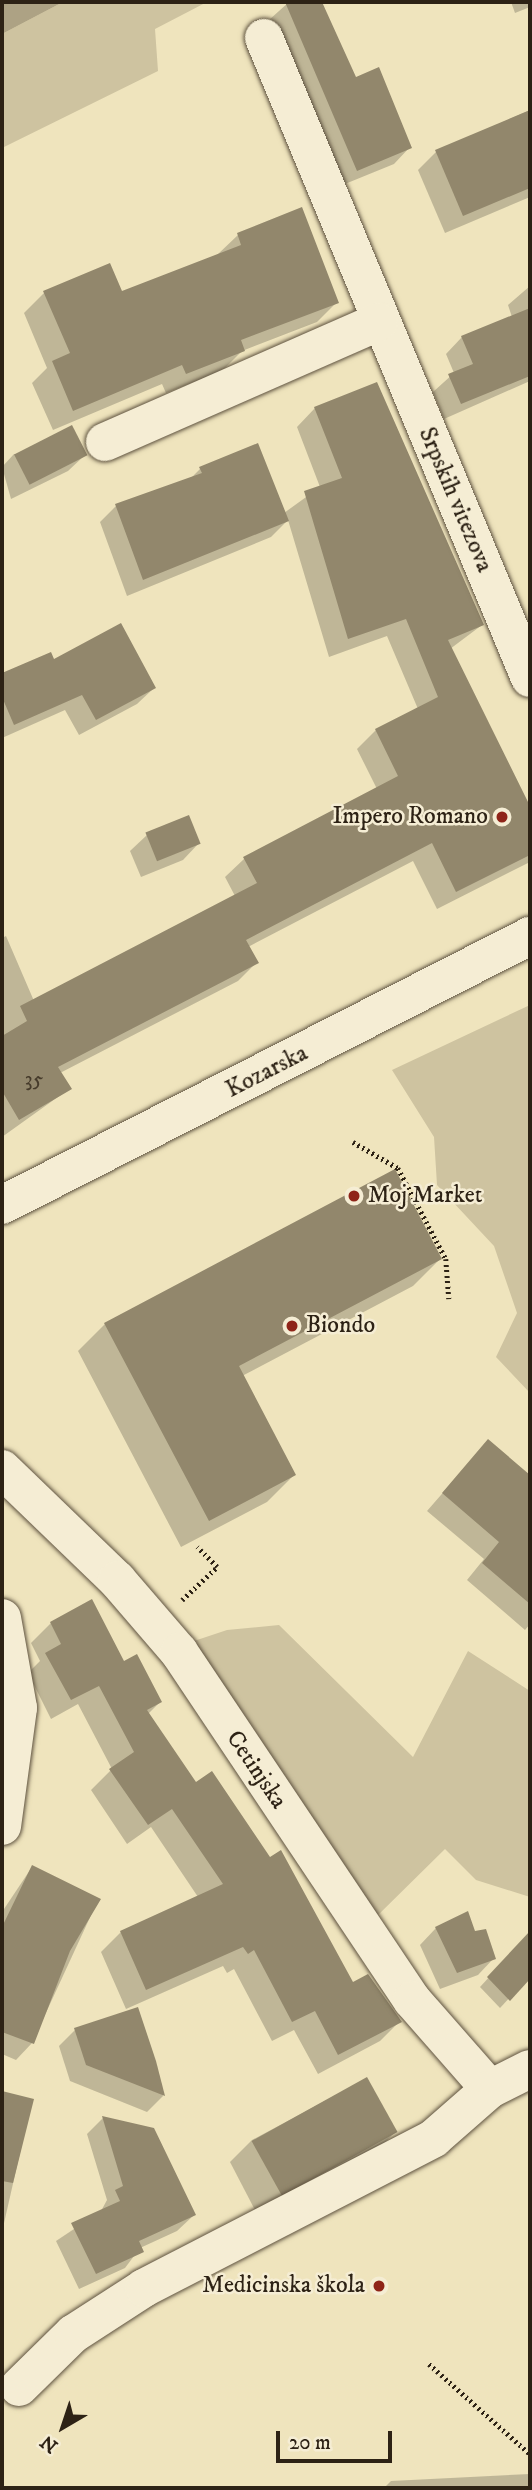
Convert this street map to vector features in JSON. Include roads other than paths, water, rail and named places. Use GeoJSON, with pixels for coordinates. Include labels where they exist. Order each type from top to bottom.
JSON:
{"type":"FeatureCollection","features":[{"type":"Feature","properties":{"kind":"street","name":"Srpskih vitezova"},"geometry":{"type":"LineString","coordinates":[[264,38],[379,322],[530,678]]}},
{"type":"Feature","properties":{"kind":"street"},"geometry":{"type":"LineString","coordinates":[[105,442],[379,322]]}},
{"type":"Feature","properties":{"kind":"street","name":"Kozarska"},"geometry":{"type":"LineString","coordinates":[[2,1205],[530,936]]}},
{"type":"Feature","properties":{"kind":"street","name":"Cetinjska"},"geometry":{"type":"LineString","coordinates":[[2,1469],[117,1580],[179,1652],[412,2000],[490,2090]]}},
{"type":"Feature","properties":{"kind":"street"},"geometry":{"type":"LineString","coordinates":[[2,1618],[18,1708],[2,1826]]}},
{"type":"Feature","properties":{"kind":"street"},"geometry":{"type":"LineString","coordinates":[[19,2387],[74,2334],[144,2288],[434,2138],[490,2090],[530,2069]]}},
{"type":"Feature","properties":{"kind":"place","name":"Impero Romano"},"geometry":{"type":"Point","coordinates":[502,817]}},
{"type":"Feature","properties":{"kind":"place","name":"Moj Market"},"geometry":{"type":"Point","coordinates":[354,1196]}},
{"type":"Feature","properties":{"kind":"place","name":"Biondo"},"geometry":{"type":"Point","coordinates":[292,1326]}},
{"type":"Feature","properties":{"kind":"place","name":"Medicinska škola"},"geometry":{"type":"Point","coordinates":[379,2286]}}]}
